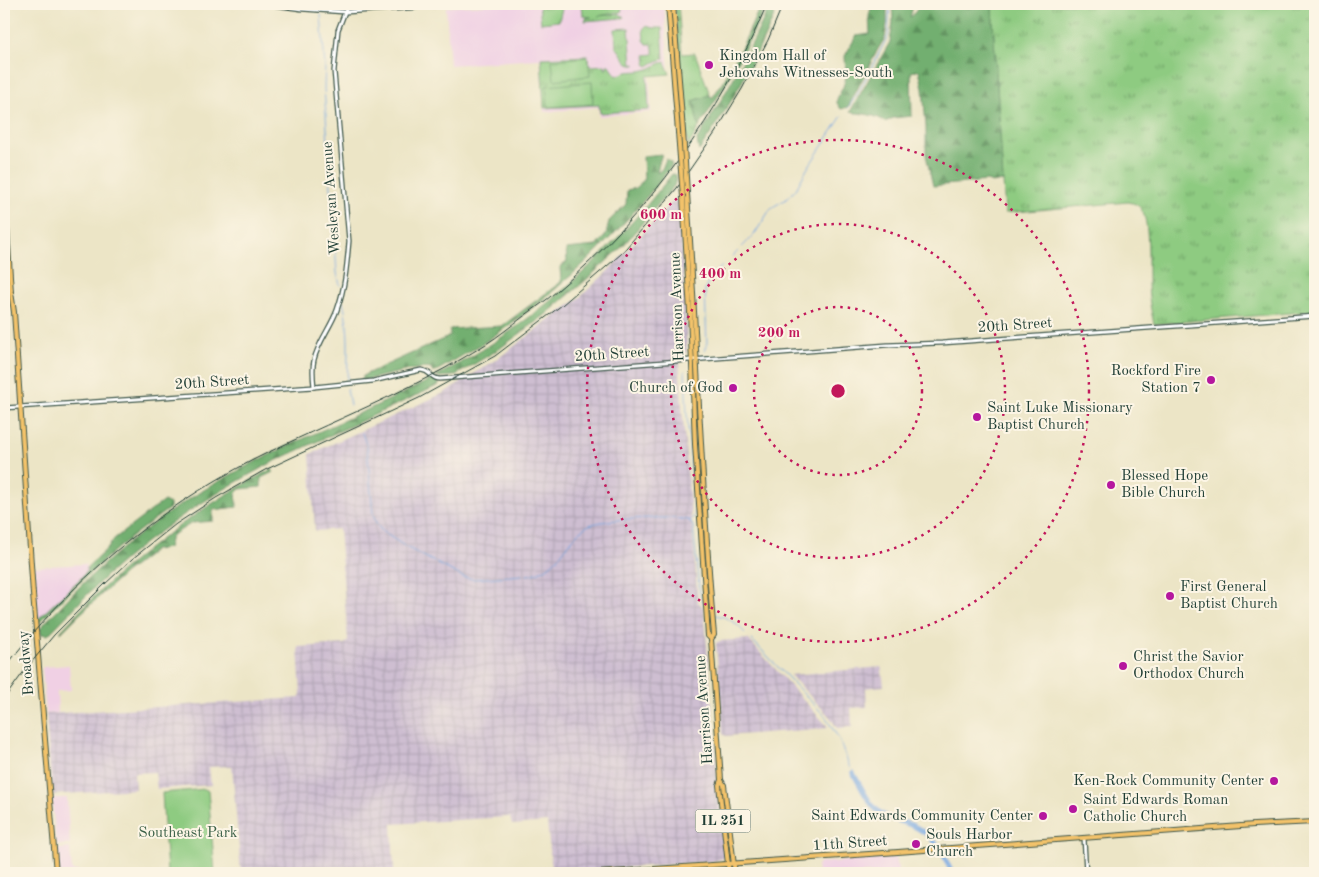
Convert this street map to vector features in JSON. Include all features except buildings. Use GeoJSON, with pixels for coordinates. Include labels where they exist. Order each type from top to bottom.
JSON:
{"type":"FeatureCollection","features":[{"type":"Feature","properties":{"kind":"main road","name":"Harrison Avenue"},"geometry":{"type":"LineString","coordinates":[[668,4],[687,192],[702,485],[714,635],[711,639]]}},
{"type":"Feature","properties":{"kind":"main road","name":"Harrison Avenue"},"geometry":{"type":"LineString","coordinates":[[673,4],[681,132],[695,444],[708,636],[711,639],[721,780],[719,786],[729,873]]}},
{"type":"Feature","properties":{"kind":"main road","name":"Broadway"},"geometry":{"type":"LineString","coordinates":[[4,181],[33,594],[56,873]]}},
{"type":"Feature","properties":{"kind":"main road","name":"Harrison Avenue"},"geometry":{"type":"LineString","coordinates":[[721,780],[724,785],[735,873]]}},
{"type":"Feature","properties":{"kind":"main road","name":"11th Street"},"geometry":{"type":"LineString","coordinates":[[596,873],[1315,822]]}},
{"type":"Feature","properties":{"kind":"street"},"geometry":{"type":"LineString","coordinates":[[266,4],[345,12],[469,4]]}},
{"type":"Feature","properties":{"kind":"street","name":"Wesleyan Avenue"},"geometry":{"type":"LineString","coordinates":[[314,387],[312,374],[314,360],[336,313],[348,263],[349,241],[334,71],[338,30],[348,4]]}},
{"type":"Feature","properties":{"kind":"street","name":"20th Street"},"geometry":{"type":"LineString","coordinates":[[4,408],[314,387],[374,381],[421,370],[428,372],[437,379],[887,345],[942,343],[1315,316]]}},
{"type":"Feature","properties":{"kind":"street"},"geometry":{"type":"LineString","coordinates":[[1084,838],[1086,873]]}},
{"type":"Feature","properties":{"kind":"shaded area"},"geometry":{"type":"Polygon","coordinates":[[[501,4],[664,4],[669,74],[649,76],[651,112],[599,116],[598,107],[544,112],[540,59],[450,65],[446,7],[501,4]]]}},
{"type":"Feature","properties":{"kind":"shaded area"},"geometry":{"type":"Polygon","coordinates":[[[680,198],[687,349],[686,353],[679,357],[682,406],[698,602],[704,608],[724,858],[715,861],[552,873],[547,822],[512,825],[510,817],[508,817],[392,824],[394,873],[241,873],[232,766],[209,767],[211,785],[157,789],[155,772],[134,773],[135,789],[52,795],[46,714],[299,698],[301,694],[298,647],[344,644],[348,640],[339,529],[315,531],[310,454],[444,393],[497,359],[579,298],[607,272],[674,200],[680,198]]]}},
{"type":"Feature","properties":{"kind":"shaded area"},"geometry":{"type":"Polygon","coordinates":[[[86,564],[87,570],[83,576],[38,619],[34,567],[86,564]]]}},
{"type":"Feature","properties":{"kind":"shaded area"},"geometry":{"type":"Polygon","coordinates":[[[748,639],[829,728],[726,736],[723,734],[716,643],[748,639]]]}},
{"type":"Feature","properties":{"kind":"shaded area"},"geometry":{"type":"Polygon","coordinates":[[[69,665],[71,690],[57,691],[58,713],[46,714],[42,668],[69,665]]]}},
{"type":"Feature","properties":{"kind":"shaded area"},"geometry":{"type":"Polygon","coordinates":[[[881,667],[884,686],[866,688],[867,707],[851,708],[852,727],[837,728],[830,717],[790,675],[881,667]]]}},
{"type":"Feature","properties":{"kind":"shaded area"},"geometry":{"type":"Polygon","coordinates":[[[54,798],[67,798],[70,845],[58,845],[56,843],[52,800],[54,798]]]}},
{"type":"Feature","properties":{"kind":"shaded area"},"geometry":{"type":"Polygon","coordinates":[[[70,848],[72,871],[79,871],[79,873],[58,873],[56,850],[70,848]]]}},
{"type":"Feature","properties":{"kind":"shaded area"},"geometry":{"type":"Polygon","coordinates":[[[896,857],[898,870],[896,873],[818,873],[817,866],[819,863],[896,857]]]}},
{"type":"Feature","properties":{"kind":"green space"},"geometry":{"type":"Polygon","coordinates":[[[539,4],[563,4],[559,21],[541,23],[539,4]]]}},
{"type":"Feature","properties":{"kind":"green space"},"geometry":{"type":"Polygon","coordinates":[[[582,4],[611,4],[620,7],[613,4],[624,4],[621,12],[598,16],[620,14],[624,17],[585,21],[586,18],[591,17],[583,16],[582,4]]]}},
{"type":"Feature","properties":{"kind":"green space"},"geometry":{"type":"Polygon","coordinates":[[[675,4],[678,4],[682,54],[695,53],[710,95],[693,101],[699,127],[688,146],[685,128],[675,4]]]}},
{"type":"Feature","properties":{"kind":"green space"},"geometry":{"type":"Polygon","coordinates":[[[761,4],[766,4],[743,52],[699,127],[693,101],[710,95],[712,98],[720,87],[745,40],[761,4]]]}},
{"type":"Feature","properties":{"kind":"green space"},"geometry":{"type":"Polygon","coordinates":[[[770,4],[779,4],[753,61],[733,98],[699,151],[697,140],[736,74],[770,4]]]}},
{"type":"Feature","properties":{"kind":"green space"},"geometry":{"type":"Polygon","coordinates":[[[872,4],[887,4],[885,38],[848,107],[841,109],[837,99],[846,77],[845,56],[856,36],[870,34],[869,16],[872,4]]]}},
{"type":"Feature","properties":{"kind":"green space"},"geometry":{"type":"Polygon","coordinates":[[[892,4],[914,4],[910,17],[921,4],[997,4],[992,6],[1003,181],[933,186],[926,155],[923,88],[919,70],[911,72],[912,116],[893,118],[885,122],[873,116],[850,112],[890,42],[893,22],[892,4]]]}},
{"type":"Feature","properties":{"kind":"green space"},"geometry":{"type":"Polygon","coordinates":[[[1010,4],[1315,4],[1315,311],[1154,324],[1148,288],[1146,226],[1141,209],[1134,203],[1005,213],[992,6],[1010,4]]]}},
{"type":"Feature","properties":{"kind":"green space"},"geometry":{"type":"Polygon","coordinates":[[[646,26],[662,28],[664,59],[648,66],[645,64],[647,60],[645,55],[654,54],[652,44],[647,44],[644,40],[643,29],[646,26]]]}},
{"type":"Feature","properties":{"kind":"green space"},"geometry":{"type":"Polygon","coordinates":[[[629,28],[632,64],[635,65],[628,64],[616,48],[615,29],[629,28]]]}},
{"type":"Feature","properties":{"kind":"green space"},"geometry":{"type":"Polygon","coordinates":[[[587,56],[590,66],[605,65],[605,69],[607,69],[607,65],[609,65],[617,76],[648,69],[665,62],[670,74],[647,76],[649,110],[600,113],[599,105],[544,108],[541,58],[587,56]]]}},
{"type":"Feature","properties":{"kind":"green space"},"geometry":{"type":"Polygon","coordinates":[[[588,57],[590,76],[554,80],[552,60],[588,57]]]}},
{"type":"Feature","properties":{"kind":"green space"},"geometry":{"type":"Polygon","coordinates":[[[592,82],[593,104],[548,107],[546,86],[592,82]]]}},
{"type":"Feature","properties":{"kind":"green space"},"geometry":{"type":"Polygon","coordinates":[[[662,154],[657,173],[662,169],[666,159],[672,165],[630,216],[561,285],[509,325],[482,344],[433,373],[431,369],[426,368],[360,381],[364,375],[450,336],[450,329],[502,326],[561,282],[560,267],[567,262],[566,249],[596,246],[606,235],[609,221],[626,204],[627,190],[635,188],[644,180],[643,156],[662,154]]]}},
{"type":"Feature","properties":{"kind":"green space"},"geometry":{"type":"Polygon","coordinates":[[[672,174],[676,175],[674,186],[622,247],[585,281],[544,316],[499,349],[454,376],[436,376],[503,336],[565,288],[622,234],[672,174]]]}},
{"type":"Feature","properties":{"kind":"green space"},"geometry":{"type":"Polygon","coordinates":[[[432,379],[439,382],[439,385],[273,462],[229,486],[187,513],[146,542],[108,574],[48,635],[41,634],[40,628],[96,571],[131,541],[177,507],[238,471],[432,379]]]}},
{"type":"Feature","properties":{"kind":"green space"},"geometry":{"type":"Polygon","coordinates":[[[272,469],[273,472],[261,478],[261,487],[240,489],[236,493],[237,507],[213,510],[213,521],[192,523],[171,536],[168,548],[155,550],[125,573],[61,633],[66,625],[104,587],[163,538],[227,494],[272,469]]]}},
{"type":"Feature","properties":{"kind":"green space"},"geometry":{"type":"Polygon","coordinates":[[[164,501],[170,504],[170,508],[134,534],[101,563],[38,624],[38,619],[83,576],[87,570],[86,568],[108,548],[114,539],[164,501]]]}},
{"type":"Feature","properties":{"kind":"green space","name":"Southeast Park"},"geometry":{"type":"Polygon","coordinates":[[[205,789],[208,791],[215,873],[167,873],[162,793],[205,789]]]}},
{"type":"Feature","properties":{"kind":"waterway"},"geometry":{"type":"LineString","coordinates":[[848,108],[888,36],[890,4]]}},
{"type":"Feature","properties":{"kind":"waterway"},"geometry":{"type":"LineString","coordinates":[[321,15],[329,156]]}},
{"type":"Feature","properties":{"kind":"waterway"},"geometry":{"type":"LineString","coordinates":[[733,256],[754,235],[771,208],[788,198],[796,189],[842,116]]}},
{"type":"Feature","properties":{"kind":"waterway"},"geometry":{"type":"LineString","coordinates":[[329,161],[337,273],[340,285]]}},
{"type":"Feature","properties":{"kind":"waterway"},"geometry":{"type":"LineString","coordinates":[[705,350],[707,346],[705,289],[709,280],[722,266]]}},
{"type":"Feature","properties":{"kind":"waterway"},"geometry":{"type":"LineString","coordinates":[[343,302],[348,332],[347,382]]}},
{"type":"Feature","properties":{"kind":"waterway"},"geometry":{"type":"LineString","coordinates":[[685,371],[695,516],[690,520]]}},
{"type":"Feature","properties":{"kind":"waterway"},"geometry":{"type":"LineString","coordinates":[[347,389],[350,405]]}},
{"type":"Feature","properties":{"kind":"waterway"},"geometry":{"type":"LineString","coordinates":[[362,433],[367,447],[373,515],[377,525],[384,533],[406,547],[463,577],[474,579],[522,575]]}},
{"type":"Feature","properties":{"kind":"waterway"},"geometry":{"type":"LineString","coordinates":[[527,575],[547,568],[579,532],[591,525],[609,521],[648,518],[674,518],[690,521]]}},
{"type":"Feature","properties":{"kind":"waterway"},"geometry":{"type":"LineString","coordinates":[[690,521],[693,526],[699,587],[704,605]]}},
{"type":"Feature","properties":{"kind":"waterway"},"geometry":{"type":"LineString","coordinates":[[715,615],[732,621],[745,633]]}},
{"type":"Feature","properties":{"kind":"waterway"},"geometry":{"type":"LineString","coordinates":[[752,640],[825,716],[839,739],[850,768]]}},
{"type":"Feature","properties":{"kind":"waterway"},"geometry":{"type":"LineString","coordinates":[[853,773],[874,807],[886,817],[893,819]]}},
{"type":"Feature","properties":{"kind":"waterway"},"geometry":{"type":"LineString","coordinates":[[899,821],[920,829],[929,835],[936,844]]}},
{"type":"Feature","properties":{"kind":"waterway"},"geometry":{"type":"LineString","coordinates":[[943,854],[952,873]]}},
{"type":"Feature","properties":{"kind":"railway"},"geometry":{"type":"LineString","coordinates":[[4,669],[29,637],[86,578],[116,551],[182,502],[253,460],[400,391],[458,361],[496,338],[557,291],[591,261],[622,229],[679,160],[705,123],[728,84],[749,45],[767,4]]}},
{"type":"Feature","properties":{"kind":"railway"},"geometry":{"type":"LineString","coordinates":[[4,699],[54,635],[132,559],[176,524],[265,470],[419,398],[495,356],[562,305],[621,254],[677,188],[715,133],[742,89],[768,40],[783,4]]}},
{"type":"Feature","properties":{"kind":"place","name":"Kingdom Hall of Jehovahs Witnesses-South"},"geometry":{"type":"Point","coordinates":[709,65]}},
{"type":"Feature","properties":{"kind":"place","name":"Rockford Fire Station 7"},"geometry":{"type":"Point","coordinates":[1211,380]}},
{"type":"Feature","properties":{"kind":"place","name":"Church of God"},"geometry":{"type":"Point","coordinates":[733,388]}},
{"type":"Feature","properties":{"kind":"place","name":"Saint Luke Missionary Baptist Church"},"geometry":{"type":"Point","coordinates":[977,417]}},
{"type":"Feature","properties":{"kind":"place","name":"Blessed Hope Bible Church"},"geometry":{"type":"Point","coordinates":[1111,485]}},
{"type":"Feature","properties":{"kind":"place","name":"First General Baptist Church"},"geometry":{"type":"Point","coordinates":[1170,596]}},
{"type":"Feature","properties":{"kind":"place","name":"Christ the Savior Orthodox Church"},"geometry":{"type":"Point","coordinates":[1123,666]}},
{"type":"Feature","properties":{"kind":"place","name":"Ken-Rock Community Center"},"geometry":{"type":"Point","coordinates":[1274,781]}},
{"type":"Feature","properties":{"kind":"place","name":"Saint Edwards Roman Catholic Church"},"geometry":{"type":"Point","coordinates":[1073,809]}},
{"type":"Feature","properties":{"kind":"place","name":"Saint Edwards Community Center"},"geometry":{"type":"Point","coordinates":[1043,816]}},
{"type":"Feature","properties":{"kind":"place","name":"Souls Harbor Church"},"geometry":{"type":"Point","coordinates":[916,844]}}]}
